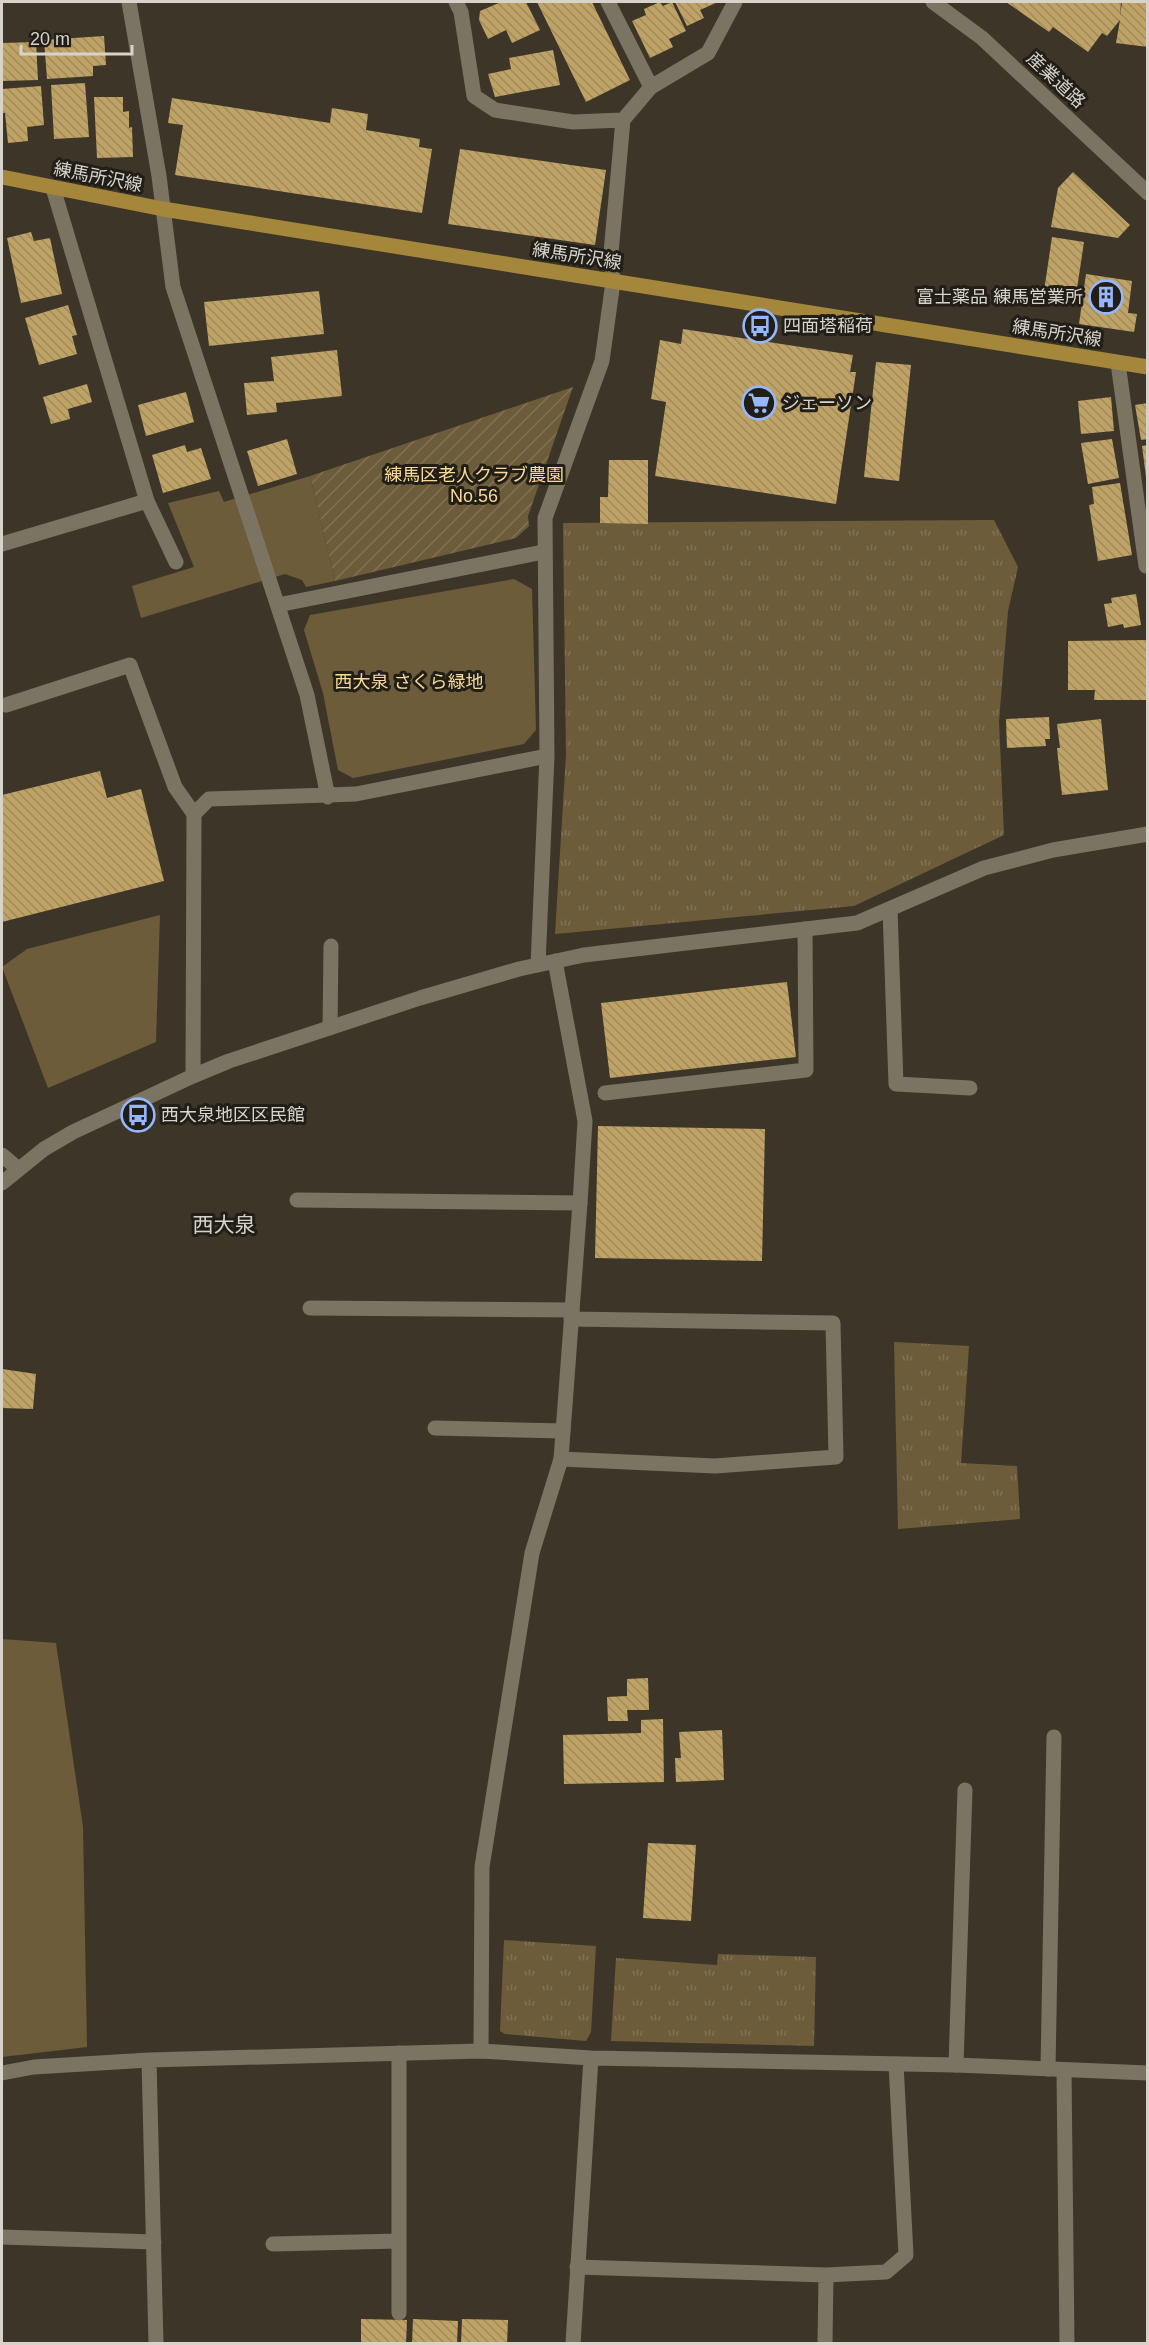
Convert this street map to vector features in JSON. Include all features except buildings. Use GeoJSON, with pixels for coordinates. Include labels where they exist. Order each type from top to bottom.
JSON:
{"type":"FeatureCollection","features":[{"type":"Feature","properties":{"kind":"main road","name":"練馬所沢線"},"geometry":{"type":"LineString","coordinates":[[2,177],[163,209],[1148,368]]}},
{"type":"Feature","properties":{"kind":"street"},"geometry":{"type":"LineString","coordinates":[[129,2],[163,209],[173,287],[307,695],[328,797]]}},
{"type":"Feature","properties":{"kind":"street"},"geometry":{"type":"LineString","coordinates":[[456,2],[462,12],[474,96],[495,110],[573,122],[623,120]]}},
{"type":"Feature","properties":{"kind":"street"},"geometry":{"type":"LineString","coordinates":[[608,2],[651,87]]}},
{"type":"Feature","properties":{"kind":"street"},"geometry":{"type":"LineString","coordinates":[[538,965],[547,756],[544,518],[602,361],[613,282],[611,253],[623,120],[651,87],[708,53],[735,2]]}},
{"type":"Feature","properties":{"kind":"street","name":"産業道路"},"geometry":{"type":"LineString","coordinates":[[933,2],[982,38],[1148,193]]}},
{"type":"Feature","properties":{"kind":"street"},"geometry":{"type":"LineString","coordinates":[[53,188],[147,501],[176,562]]}},
{"type":"Feature","properties":{"kind":"street"},"geometry":{"type":"LineString","coordinates":[[1118,363],[1146,566]]}},
{"type":"Feature","properties":{"kind":"street"},"geometry":{"type":"LineString","coordinates":[[2,544],[147,501]]}},
{"type":"Feature","properties":{"kind":"street"},"geometry":{"type":"LineString","coordinates":[[278,604],[543,552]]}},
{"type":"Feature","properties":{"kind":"street"},"geometry":{"type":"LineString","coordinates":[[6,705],[130,665],[175,788],[194,814],[193,1076]]}},
{"type":"Feature","properties":{"kind":"street"},"geometry":{"type":"LineString","coordinates":[[194,814],[209,799],[328,797],[356,794],[547,756]]}},
{"type":"Feature","properties":{"kind":"street"},"geometry":{"type":"LineString","coordinates":[[2,1183],[17,1168],[73,1132],[193,1076],[229,1061],[420,998],[538,965],[584,955],[857,923],[984,868],[1053,850],[1148,834]]}},
{"type":"Feature","properties":{"kind":"street"},"geometry":{"type":"LineString","coordinates":[[890,909],[896,1084],[970,1088]]}},
{"type":"Feature","properties":{"kind":"street"},"geometry":{"type":"LineString","coordinates":[[605,1093],[806,1070],[805,929]]}},
{"type":"Feature","properties":{"kind":"street"},"geometry":{"type":"LineString","coordinates":[[330,1028],[331,946]]}},
{"type":"Feature","properties":{"kind":"street"},"geometry":{"type":"LineString","coordinates":[[481,2051],[482,1867],[532,1553],[561,1459],[580,1203],[585,1120],[555,961]]}},
{"type":"Feature","properties":{"kind":"street"},"geometry":{"type":"LineString","coordinates":[[2,1155],[17,1168]]}},
{"type":"Feature","properties":{"kind":"street"},"geometry":{"type":"LineString","coordinates":[[297,1200],[580,1203]]}},
{"type":"Feature","properties":{"kind":"street"},"geometry":{"type":"LineString","coordinates":[[310,1308],[833,1323],[836,1457],[715,1466],[561,1459]]}},
{"type":"Feature","properties":{"kind":"street"},"geometry":{"type":"LineString","coordinates":[[435,1428],[563,1431]]}},
{"type":"Feature","properties":{"kind":"street"},"geometry":{"type":"LineString","coordinates":[[1048,2069],[1054,1737]]}},
{"type":"Feature","properties":{"kind":"street"},"geometry":{"type":"LineString","coordinates":[[956,2065],[965,1790]]}},
{"type":"Feature","properties":{"kind":"street"},"geometry":{"type":"LineString","coordinates":[[2,2073],[34,2067],[149,2060],[481,2051],[591,2058],[956,2065],[1148,2073]]}},
{"type":"Feature","properties":{"kind":"street"},"geometry":{"type":"LineString","coordinates":[[399,2053],[399,2313]]}},
{"type":"Feature","properties":{"kind":"street"},"geometry":{"type":"LineString","coordinates":[[573,2343],[591,2058]]}},
{"type":"Feature","properties":{"kind":"street"},"geometry":{"type":"LineString","coordinates":[[149,2060],[156,2343]]}},
{"type":"Feature","properties":{"kind":"street"},"geometry":{"type":"LineString","coordinates":[[577,2267],[826,2275],[886,2272],[906,2255],[896,2064]]}},
{"type":"Feature","properties":{"kind":"street"},"geometry":{"type":"LineString","coordinates":[[1064,2070],[1067,2343]]}},
{"type":"Feature","properties":{"kind":"street"},"geometry":{"type":"LineString","coordinates":[[2,2237],[154,2242]]}},
{"type":"Feature","properties":{"kind":"street"},"geometry":{"type":"LineString","coordinates":[[273,2244],[399,2241]]}},
{"type":"Feature","properties":{"kind":"street"},"geometry":{"type":"LineString","coordinates":[[825,2343],[826,2275]]}},
{"type":"Feature","properties":{"kind":"green space","name":"練馬区老人クラブ農園 No.56"},"geometry":{"type":"Polygon","coordinates":[[[573,387],[528,516],[529,526],[516,538],[335,581],[310,476],[573,387]]]}},
{"type":"Feature","properties":{"kind":"green space"},"geometry":{"type":"Polygon","coordinates":[[[310,476],[335,581],[306,587],[302,580],[285,574],[141,618],[132,586],[194,567],[168,503],[219,491],[224,502],[310,476]]]}},
{"type":"Feature","properties":{"kind":"green space"},"geometry":{"type":"Polygon","coordinates":[[[994,520],[1018,567],[1008,611],[999,721],[1004,835],[854,906],[555,934],[566,755],[563,523],[994,520]]]}},
{"type":"Feature","properties":{"kind":"green space","name":"西大泉 さくら緑地"},"geometry":{"type":"Polygon","coordinates":[[[514,579],[532,589],[536,730],[524,744],[353,778],[338,770],[323,693],[304,630],[310,615],[514,579]]]}},
{"type":"Feature","properties":{"kind":"green space"},"geometry":{"type":"Polygon","coordinates":[[[160,915],[156,1042],[48,1088],[2,967],[27,949],[160,915]]]}},
{"type":"Feature","properties":{"kind":"green space"},"geometry":{"type":"Polygon","coordinates":[[[894,1342],[969,1346],[961,1463],[1017,1466],[1020,1519],[898,1529],[894,1342]]]}},
{"type":"Feature","properties":{"kind":"green space"},"geometry":{"type":"Polygon","coordinates":[[[2,1639],[56,1643],[83,1827],[87,2047],[2,2057],[2,1639]]]}},
{"type":"Feature","properties":{"kind":"green space"},"geometry":{"type":"Polygon","coordinates":[[[504,1940],[596,1946],[591,2032],[586,2041],[505,2034],[500,2031],[504,1940]]]}},
{"type":"Feature","properties":{"kind":"green space"},"geometry":{"type":"Polygon","coordinates":[[[718,1954],[816,1957],[814,2046],[611,2041],[616,1958],[717,1965],[718,1954]]]}},
{"type":"Feature","properties":{"kind":"place","name":"富士薬品 練馬営業所"},"geometry":{"type":"Point","coordinates":[1106,297]}},
{"type":"Feature","properties":{"kind":"place","name":"四面塔稲荷"},"geometry":{"type":"Point","coordinates":[760,326]}},
{"type":"Feature","properties":{"kind":"place","name":"ジェーソン"},"geometry":{"type":"Point","coordinates":[759,403]}},
{"type":"Feature","properties":{"kind":"place","name":"西大泉地区区民館"},"geometry":{"type":"Point","coordinates":[138,1115]}},
{"type":"Feature","properties":{"kind":"district","name":"西大泉"},"geometry":{"type":"Point","coordinates":[224,1225]}}]}
